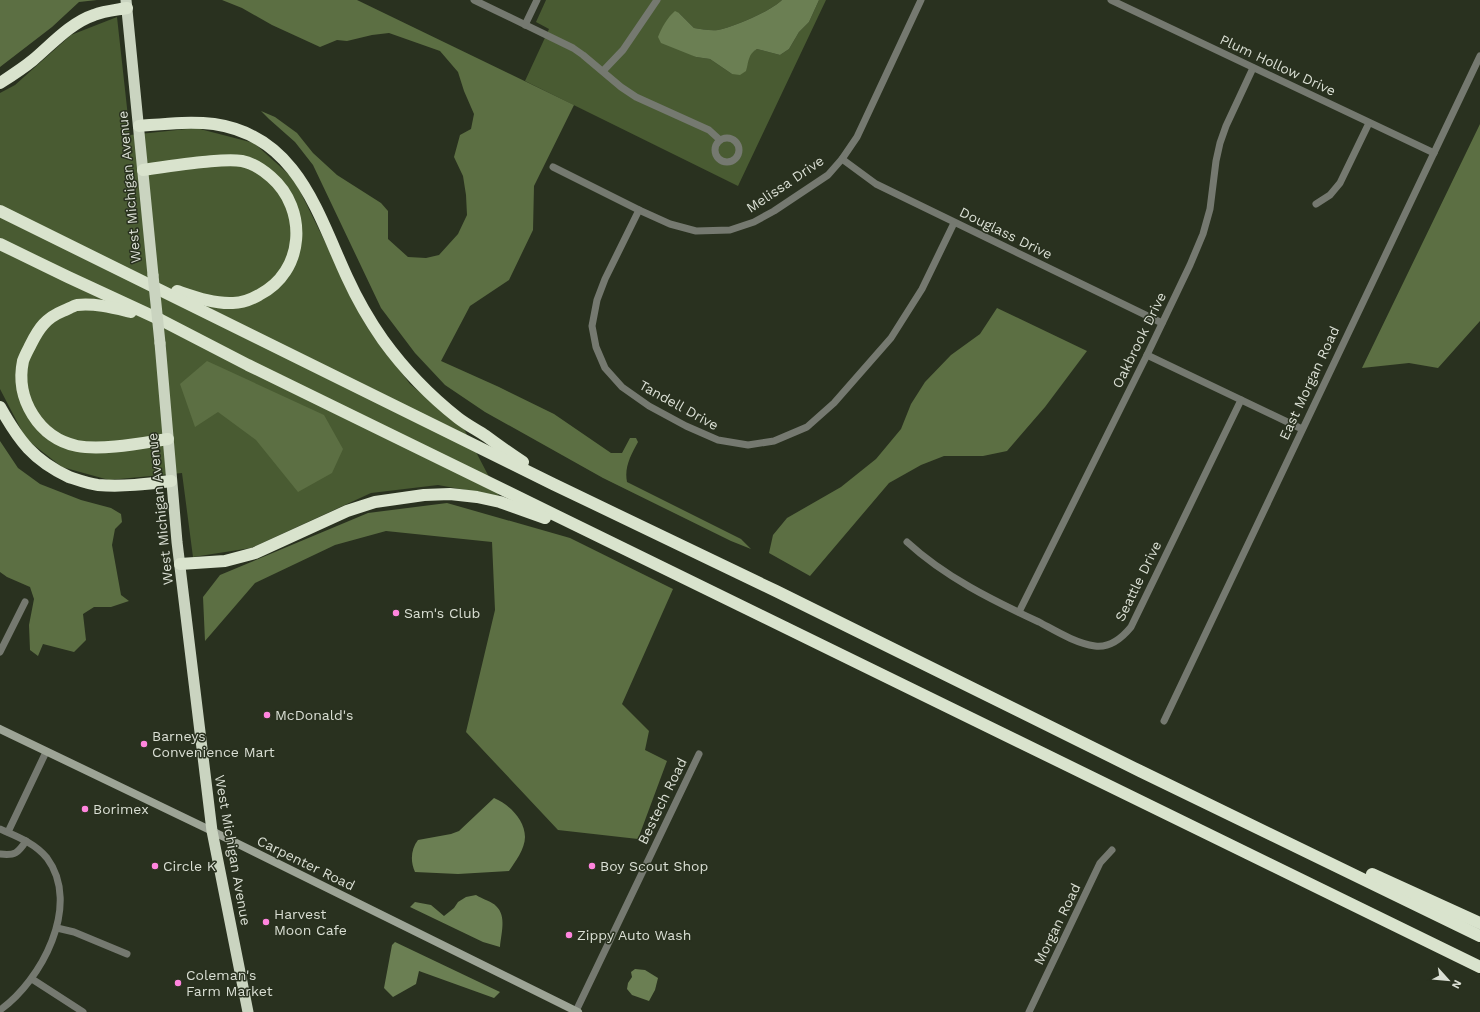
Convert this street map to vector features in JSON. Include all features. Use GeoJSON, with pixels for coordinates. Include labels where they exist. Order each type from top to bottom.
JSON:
{"type":"FeatureCollection","features":[{"type":"Feature","properties":{"kind":"highway"},"geometry":{"type":"LineString","coordinates":[[0,83],[27,65],[56,39],[76,24],[93,15],[126,4]]}},
{"type":"Feature","properties":{"kind":"highway","name":"West Michigan Avenue"},"geometry":{"type":"LineString","coordinates":[[126,4],[143,170],[148,278],[160,343],[171,482],[212,831],[248,1012]]}},
{"type":"Feature","properties":{"kind":"highway"},"geometry":{"type":"LineString","coordinates":[[139,126],[195,122],[225,126],[252,136],[279,155],[294,170],[308,191],[348,279],[368,317],[397,358],[426,390],[458,418],[553,484]]}},
{"type":"Feature","properties":{"kind":"highway"},"geometry":{"type":"LineString","coordinates":[[143,170],[225,160],[243,161],[249,163],[267,173],[278,183],[288,196],[294,210],[297,224],[297,239],[287,269],[278,281],[266,292],[252,299],[234,304],[210,301],[148,278]]}},
{"type":"Feature","properties":{"kind":"highway"},"geometry":{"type":"LineString","coordinates":[[0,211],[148,278],[553,484],[1480,936]]}},
{"type":"Feature","properties":{"kind":"highway"},"geometry":{"type":"LineString","coordinates":[[0,244],[161,320],[248,365],[1480,967]]}},
{"type":"Feature","properties":{"kind":"highway"},"geometry":{"type":"LineString","coordinates":[[161,320],[103,306],[77,305],[51,316],[36,332],[23,360],[22,385],[24,398],[30,413],[42,427],[58,440],[76,446],[89,448],[126,445],[168,439]]}},
{"type":"Feature","properties":{"kind":"highway"},"geometry":{"type":"LineString","coordinates":[[0,407],[13,430],[28,450],[43,462],[76,480],[97,485],[121,486],[171,482]]}},
{"type":"Feature","properties":{"kind":"highway"},"geometry":{"type":"LineString","coordinates":[[180,564],[226,561],[255,553],[347,511],[375,502],[450,494],[477,497],[500,502],[614,544]]}},
{"type":"Feature","properties":{"kind":"highway"},"geometry":{"type":"LineString","coordinates":[[1298,846],[1336,859],[1480,923]]}},
{"type":"Feature","properties":{"kind":"highway"},"geometry":{"type":"LineString","coordinates":[[1436,945],[1466,968],[1480,975]]}},
{"type":"Feature","properties":{"kind":"main road","name":"Carpenter Road"},"geometry":{"type":"LineString","coordinates":[[0,730],[212,831],[577,1012]]}},
{"type":"Feature","properties":{"kind":"street"},"geometry":{"type":"LineString","coordinates":[[474,0],[573,48],[621,87],[636,96],[709,130],[720,140]]}},
{"type":"Feature","properties":{"kind":"street"},"geometry":{"type":"LineString","coordinates":[[525,25],[537,0]]}},
{"type":"Feature","properties":{"kind":"street"},"geometry":{"type":"LineString","coordinates":[[603,71],[622,50],[657,0]]}},
{"type":"Feature","properties":{"kind":"street","name":"Melissa Drive"},"geometry":{"type":"LineString","coordinates":[[552,167],[670,224],[696,230],[730,230],[754,222],[774,211],[828,175],[842,160],[856,137],[921,0]]}},
{"type":"Feature","properties":{"kind":"street","name":"Plum Hollow Drive"},"geometry":{"type":"LineString","coordinates":[[1111,0],[1434,153]]}},
{"type":"Feature","properties":{"kind":"street","name":"East Morgan Road"},"geometry":{"type":"LineString","coordinates":[[1164,721],[1480,56]]}},
{"type":"Feature","properties":{"kind":"street","name":"Oakbrook Drive"},"geometry":{"type":"LineString","coordinates":[[1019,612],[1147,355],[1190,265],[1203,234],[1210,209],[1216,161],[1220,143],[1226,126],[1253,68]]}},
{"type":"Feature","properties":{"kind":"street"},"geometry":{"type":"LineString","coordinates":[[1316,204],[1330,195],[1340,183],[1369,123]]}},
{"type":"Feature","properties":{"kind":"street","name":"Douglass Drive"},"geometry":{"type":"LineString","coordinates":[[842,160],[876,184],[1162,323]]}},
{"type":"Feature","properties":{"kind":"street","name":"Tandell Drive"},"geometry":{"type":"LineString","coordinates":[[640,210],[605,279],[597,300],[592,326],[596,348],[606,368],[622,387],[649,406],[686,426],[718,440],[748,445],[774,441],[807,427],[834,403],[891,338],[922,289],[954,222]]}},
{"type":"Feature","properties":{"kind":"street"},"geometry":{"type":"LineString","coordinates":[[1147,355],[1302,429]]}},
{"type":"Feature","properties":{"kind":"street","name":"Seattle Drive"},"geometry":{"type":"LineString","coordinates":[[907,542],[932,563],[962,583],[1074,639],[1095,646],[1116,642],[1131,628],[1241,400]]}},
{"type":"Feature","properties":{"kind":"street"},"geometry":{"type":"LineString","coordinates":[[0,652],[25,602]]}},
{"type":"Feature","properties":{"kind":"street"},"geometry":{"type":"LineString","coordinates":[[8,832],[46,752]]}},
{"type":"Feature","properties":{"kind":"street","name":"Bestech Road"},"geometry":{"type":"LineString","coordinates":[[577,1012],[699,754]]}},
{"type":"Feature","properties":{"kind":"street"},"geometry":{"type":"LineString","coordinates":[[0,829],[34,845],[46,857],[54,870],[60,888],[60,907],[57,928],[39,966],[32,979],[11,1002],[0,1010]]}},
{"type":"Feature","properties":{"kind":"street"},"geometry":{"type":"LineString","coordinates":[[0,854],[7,855],[15,853],[20,850],[26,841]]}},
{"type":"Feature","properties":{"kind":"street","name":"Morgan Road"},"geometry":{"type":"LineString","coordinates":[[1029,1012],[1100,863],[1112,850]]}},
{"type":"Feature","properties":{"kind":"street"},"geometry":{"type":"LineString","coordinates":[[57,928],[74,932],[127,954]]}},
{"type":"Feature","properties":{"kind":"street"},"geometry":{"type":"LineString","coordinates":[[32,979],[83,1012]]}},
{"type":"Feature","properties":{"kind":"shaded area"},"geometry":{"type":"Polygon","coordinates":[[[0,0],[97,0],[79,2],[52,27],[0,67],[0,0]]]}},
{"type":"Feature","properties":{"kind":"shaded area"},"geometry":{"type":"Polygon","coordinates":[[[222,0],[357,0],[574,105],[534,186],[533,230],[509,280],[470,306],[441,361],[554,414],[611,453],[622,453],[630,438],[636,438],[638,442],[627,466],[627,482],[741,539],[751,549],[731,541],[603,478],[485,412],[445,385],[415,353],[381,308],[313,165],[295,142],[261,111],[275,117],[297,133],[313,153],[337,175],[381,203],[388,211],[388,239],[408,257],[426,258],[439,255],[458,234],[467,215],[463,176],[454,157],[460,135],[471,129],[474,114],[458,72],[440,51],[389,33],[372,35],[347,41],[337,40],[320,47],[272,25],[242,8],[222,0]]]}},
{"type":"Feature","properties":{"kind":"shaded area"},"geometry":{"type":"Polygon","coordinates":[[[546,0],[782,0],[770,9],[752,18],[733,26],[718,30],[694,28],[679,13],[689,53],[696,57],[710,59],[732,74],[748,63],[750,54],[757,49],[780,55],[789,49],[799,32],[809,22],[819,0],[826,0],[738,186],[525,81],[549,29],[536,22],[546,0]]]}},
{"type":"Feature","properties":{"kind":"shaded area"},"geometry":{"type":"Polygon","coordinates":[[[782,0],[819,0],[809,22],[799,32],[789,49],[780,55],[757,49],[750,56],[746,71],[740,75],[732,74],[710,59],[696,57],[661,43],[658,37],[665,23],[675,11],[694,28],[718,30],[733,26],[752,18],[770,9],[782,0]]]}},
{"type":"Feature","properties":{"kind":"shaded area"},"geometry":{"type":"Polygon","coordinates":[[[117,17],[130,135],[196,128],[254,143],[294,179],[367,327],[410,384],[464,429],[499,496],[438,485],[371,493],[251,548],[193,557],[182,473],[109,480],[62,467],[26,439],[0,389],[0,93],[15,85],[71,35],[117,17]]]}},
{"type":"Feature","properties":{"kind":"shaded area"},"geometry":{"type":"Polygon","coordinates":[[[1480,124],[1480,321],[1438,368],[1409,363],[1362,368],[1480,124]]]}},
{"type":"Feature","properties":{"kind":"shaded area"},"geometry":{"type":"Polygon","coordinates":[[[997,308],[1087,351],[1045,407],[1007,451],[983,456],[944,456],[921,465],[889,483],[810,576],[769,553],[773,535],[787,518],[841,487],[876,459],[901,429],[911,404],[925,382],[951,355],[980,334],[997,308]]]}},
{"type":"Feature","properties":{"kind":"shaded area"},"geometry":{"type":"Polygon","coordinates":[[[207,361],[324,415],[343,449],[332,473],[298,492],[256,440],[218,412],[195,427],[180,384],[207,361]]]}},
{"type":"Feature","properties":{"kind":"shaded area"},"geometry":{"type":"Polygon","coordinates":[[[0,441],[18,468],[40,484],[81,500],[111,508],[121,514],[122,522],[115,529],[112,545],[121,595],[129,601],[111,607],[94,607],[83,614],[86,640],[74,652],[43,644],[38,656],[30,650],[29,625],[34,599],[30,587],[7,577],[0,572],[0,441]]]}},
{"type":"Feature","properties":{"kind":"shaded area"},"geometry":{"type":"Polygon","coordinates":[[[447,503],[570,538],[673,589],[622,704],[649,731],[645,750],[667,761],[638,839],[558,830],[466,732],[495,610],[492,542],[386,531],[335,545],[255,583],[205,641],[203,597],[220,575],[368,513],[447,503]]]}},
{"type":"Feature","properties":{"kind":"shaded area"},"geometry":{"type":"Polygon","coordinates":[[[494,798],[505,804],[515,813],[524,831],[525,842],[509,871],[458,874],[415,872],[412,864],[412,855],[418,840],[451,834],[459,831],[494,798]]]}},
{"type":"Feature","properties":{"kind":"shaded area"},"geometry":{"type":"Polygon","coordinates":[[[476,895],[492,903],[499,910],[502,920],[500,947],[483,942],[410,907],[415,902],[431,905],[444,916],[454,908],[458,902],[466,897],[476,895]]]}},
{"type":"Feature","properties":{"kind":"shaded area"},"geometry":{"type":"Polygon","coordinates":[[[395,942],[500,992],[494,998],[419,971],[416,984],[393,997],[384,988],[392,945],[395,942]]]}},
{"type":"Feature","properties":{"kind":"shaded area"},"geometry":{"type":"Polygon","coordinates":[[[635,969],[645,970],[658,978],[655,990],[649,1001],[632,995],[627,989],[628,983],[632,977],[631,972],[635,969]]]}},
{"type":"Feature","properties":{"kind":"place","name":"Sam's Club"},"geometry":{"type":"Point","coordinates":[396,613]}},
{"type":"Feature","properties":{"kind":"place","name":"McDonald's"},"geometry":{"type":"Point","coordinates":[267,715]}},
{"type":"Feature","properties":{"kind":"place","name":"Barneys Convenience Mart"},"geometry":{"type":"Point","coordinates":[144,744]}},
{"type":"Feature","properties":{"kind":"place","name":"Borimex"},"geometry":{"type":"Point","coordinates":[85,809]}},
{"type":"Feature","properties":{"kind":"place","name":"Circle K"},"geometry":{"type":"Point","coordinates":[155,866]}},
{"type":"Feature","properties":{"kind":"place","name":"Boy Scout Shop"},"geometry":{"type":"Point","coordinates":[592,866]}},
{"type":"Feature","properties":{"kind":"place","name":"Harvest Moon Cafe"},"geometry":{"type":"Point","coordinates":[266,922]}},
{"type":"Feature","properties":{"kind":"place","name":"Zippy Auto Wash"},"geometry":{"type":"Point","coordinates":[569,935]}},
{"type":"Feature","properties":{"kind":"place","name":"Coleman's Farm Market"},"geometry":{"type":"Point","coordinates":[178,983]}}]}
